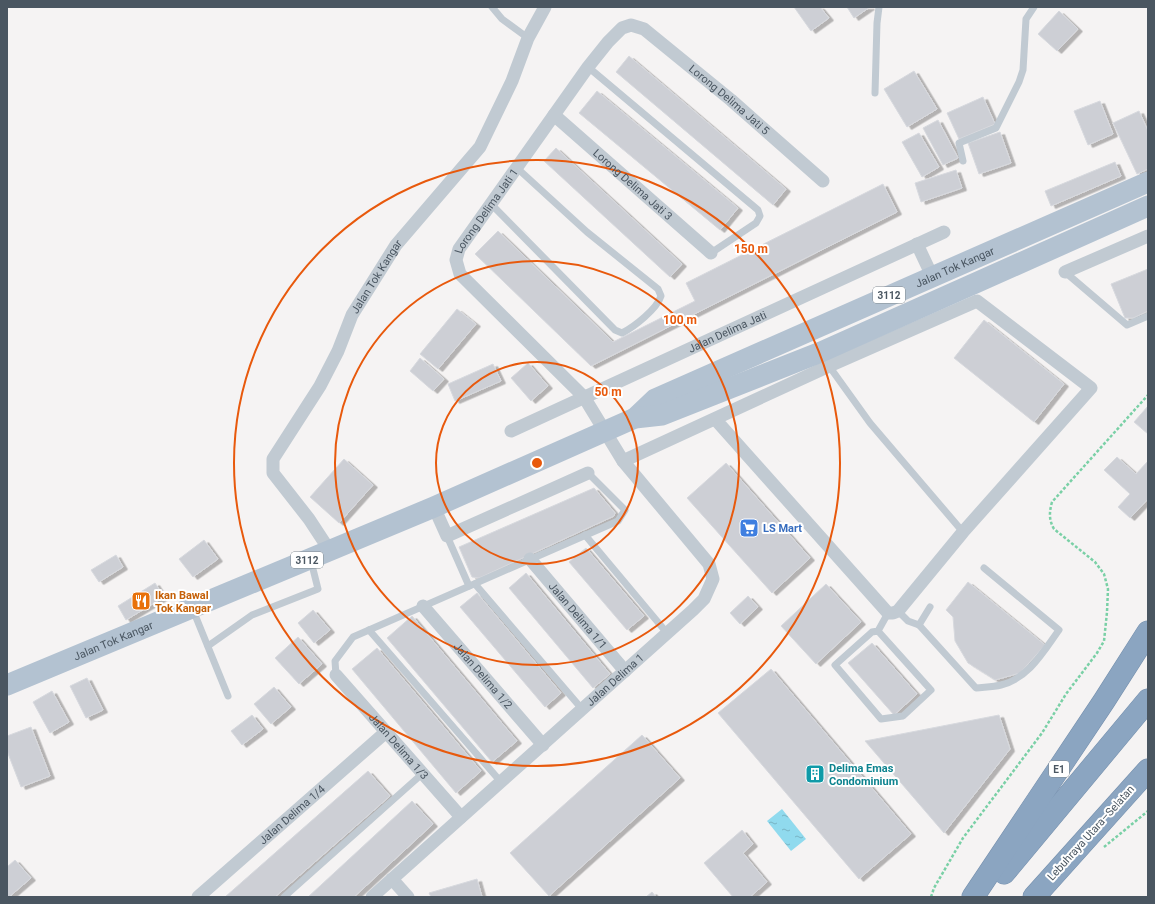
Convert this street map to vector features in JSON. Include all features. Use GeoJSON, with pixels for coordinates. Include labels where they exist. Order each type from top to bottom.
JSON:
{"type":"FeatureCollection","features":[{"type":"Feature","properties":{"kind":"highway","name":"E1"},"geometry":{"type":"LineString","coordinates":[[973,897],[1104,701],[1148,632]]}},
{"type":"Feature","properties":{"kind":"highway"},"geometry":{"type":"LineString","coordinates":[[984,897],[1148,700]]}},
{"type":"Feature","properties":{"kind":"highway","name":"Lebuhraya Utara–Selatan"},"geometry":{"type":"LineString","coordinates":[[1034,897],[1148,770]]}},
{"type":"Feature","properties":{"kind":"main road","name":"Jalan Tok Kangar"},"geometry":{"type":"LineString","coordinates":[[635,418],[655,399],[1148,182]]}},
{"type":"Feature","properties":{"kind":"main road","name":"Jalan Tok Kangar"},"geometry":{"type":"LineString","coordinates":[[7,685],[434,507],[635,418],[662,415],[825,359],[1148,206]]}},
{"type":"Feature","properties":{"kind":"street","name":"Jalan Tok Kangar"},"geometry":{"type":"LineString","coordinates":[[330,550],[309,519],[273,473],[273,459],[320,386],[338,351],[352,314],[396,245],[480,147],[512,81],[528,38],[545,7]]}},
{"type":"Feature","properties":{"kind":"street","name":"Lorong Delima Jati 1"},"geometry":{"type":"LineString","coordinates":[[605,431],[584,397],[460,274],[456,260],[460,249],[588,67],[622,28],[631,25]]}},
{"type":"Feature","properties":{"kind":"street","name":"Lorong Delima Jati 5"},"geometry":{"type":"LineString","coordinates":[[631,25],[644,29],[731,100],[823,180]]}},
{"type":"Feature","properties":{"kind":"street","name":"Lorong Delima Jati 3"},"geometry":{"type":"LineString","coordinates":[[554,115],[711,253]]}},
{"type":"Feature","properties":{"kind":"street","name":"Jalan Delima Jati"},"geometry":{"type":"LineString","coordinates":[[511,431],[944,232]]}},
{"type":"Feature","properties":{"kind":"street"},"geometry":{"type":"LineString","coordinates":[[1065,272],[1148,236]]}},
{"type":"Feature","properties":{"kind":"street"},"geometry":{"type":"LineString","coordinates":[[917,244],[932,276]]}},
{"type":"Feature","properties":{"kind":"street"},"geometry":{"type":"LineString","coordinates":[[623,461],[715,419],[825,359],[977,301],[1091,388],[893,612],[715,419]]}},
{"type":"Feature","properties":{"kind":"street","name":"Jalan Delima 1"},"geometry":{"type":"LineString","coordinates":[[372,897],[704,599],[713,579],[710,564],[623,461],[605,431]]}},
{"type":"Feature","properties":{"kind":"street"},"geometry":{"type":"LineString","coordinates":[[434,507],[447,536],[588,473]]}},
{"type":"Feature","properties":{"kind":"street","name":"Jalan Delima 1/1"},"geometry":{"type":"LineString","coordinates":[[530,559],[625,671]]}},
{"type":"Feature","properties":{"kind":"street","name":"Jalan Delima 1/2"},"geometry":{"type":"LineString","coordinates":[[423,606],[543,745]]}},
{"type":"Feature","properties":{"kind":"street","name":"Jalan Delima 1/3"},"geometry":{"type":"LineString","coordinates":[[336,675],[461,817]]}},
{"type":"Feature","properties":{"kind":"street","name":"Jalan Delima 1/4"},"geometry":{"type":"LineString","coordinates":[[198,897],[386,732]]}},
{"type":"Feature","properties":{"kind":"street"},"geometry":{"type":"LineString","coordinates":[[392,879],[408,897]]}},
{"type":"Feature","properties":{"kind":"lane"},"geometry":{"type":"LineString","coordinates":[[492,7],[502,19],[528,38]]}},
{"type":"Feature","properties":{"kind":"lane"},"geometry":{"type":"LineString","coordinates":[[875,93],[877,23],[879,7]]}},
{"type":"Feature","properties":{"kind":"lane"},"geometry":{"type":"LineString","coordinates":[[963,161],[959,143],[996,128],[1020,82],[1024,70],[1026,19],[1034,7]]}},
{"type":"Feature","properties":{"kind":"lane"},"geometry":{"type":"LineString","coordinates":[[588,67],[758,210],[760,216],[756,223],[711,253]]}},
{"type":"Feature","properties":{"kind":"lane"},"geometry":{"type":"LineString","coordinates":[[492,205],[615,330],[622,333],[629,330],[659,303],[661,296],[658,289],[587,232],[517,168]]}},
{"type":"Feature","properties":{"kind":"lane"},"geometry":{"type":"LineString","coordinates":[[1065,272],[1127,325],[1148,316]]}},
{"type":"Feature","properties":{"kind":"lane"},"geometry":{"type":"LineString","coordinates":[[825,359],[870,423],[963,532]]}},
{"type":"Feature","properties":{"kind":"lane"},"geometry":{"type":"LineString","coordinates":[[336,675],[335,661],[353,637],[618,521],[625,510],[588,473]]}},
{"type":"Feature","properties":{"kind":"lane"},"geometry":{"type":"LineString","coordinates":[[585,535],[667,633]]}},
{"type":"Feature","properties":{"kind":"lane"},"geometry":{"type":"LineString","coordinates":[[447,536],[472,585],[582,709]]}},
{"type":"Feature","properties":{"kind":"lane"},"geometry":{"type":"LineString","coordinates":[[208,646],[252,615],[318,589],[311,559]]}},
{"type":"Feature","properties":{"kind":"lane"},"geometry":{"type":"LineString","coordinates":[[878,631],[931,690],[903,716],[882,719],[834,665],[872,632],[878,631],[893,612],[908,621],[920,625],[976,688],[1001,685],[1023,676],[1059,630],[984,568]]}},
{"type":"Feature","properties":{"kind":"lane"},"geometry":{"type":"LineString","coordinates":[[920,625],[930,607]]}},
{"type":"Feature","properties":{"kind":"lane"},"geometry":{"type":"LineString","coordinates":[[192,608],[228,696]]}},
{"type":"Feature","properties":{"kind":"lane"},"geometry":{"type":"LineString","coordinates":[[369,630],[501,782]]}},
{"type":"Feature","properties":{"kind":"lane"},"geometry":{"type":"LineString","coordinates":[[285,897],[422,774]]}},
{"type":"Feature","properties":{"kind":"water"},"geometry":{"type":"Polygon","coordinates":[[[782,809],[806,839],[791,851],[767,821],[782,809]]]}},
{"type":"Feature","properties":{"kind":"building"},"geometry":{"type":"Polygon","coordinates":[[[794,7],[820,7],[829,18],[811,31],[794,7]]]}},
{"type":"Feature","properties":{"kind":"building"},"geometry":{"type":"Polygon","coordinates":[[[847,7],[870,7],[854,18],[847,7]]]}},
{"type":"Feature","properties":{"kind":"building"},"geometry":{"type":"Polygon","coordinates":[[[1059,11],[1078,29],[1057,51],[1038,34],[1059,11]]]}},
{"type":"Feature","properties":{"kind":"building"},"geometry":{"type":"Polygon","coordinates":[[[629,56],[786,189],[773,205],[616,72],[629,56]]]}},
{"type":"Feature","properties":{"kind":"building"},"geometry":{"type":"Polygon","coordinates":[[[914,71],[937,109],[907,127],[884,89],[914,71]]]}},
{"type":"Feature","properties":{"kind":"building"},"geometry":{"type":"Polygon","coordinates":[[[597,91],[738,208],[720,230],[579,113],[597,91]]]}},
{"type":"Feature","properties":{"kind":"building"},"geometry":{"type":"Polygon","coordinates":[[[983,97],[995,124],[959,139],[947,113],[983,97]]]}},
{"type":"Feature","properties":{"kind":"building"},"geometry":{"type":"Polygon","coordinates":[[[1100,101],[1113,134],[1088,145],[1074,111],[1100,101]]]}},
{"type":"Feature","properties":{"kind":"building"},"geometry":{"type":"Polygon","coordinates":[[[1139,111],[1148,131],[1148,169],[1137,174],[1113,123],[1139,111]]]}},
{"type":"Feature","properties":{"kind":"building"},"geometry":{"type":"Polygon","coordinates":[[[938,120],[958,158],[943,165],[923,128],[938,120]]]}},
{"type":"Feature","properties":{"kind":"building"},"geometry":{"type":"Polygon","coordinates":[[[1000,132],[1011,163],[979,174],[968,143],[1000,132]]]}},
{"type":"Feature","properties":{"kind":"building"},"geometry":{"type":"Polygon","coordinates":[[[919,133],[939,167],[922,177],[902,142],[919,133]]]}},
{"type":"Feature","properties":{"kind":"building"},"geometry":{"type":"Polygon","coordinates":[[[556,148],[682,264],[670,277],[544,161],[556,148]]]}},
{"type":"Feature","properties":{"kind":"building"},"geometry":{"type":"Polygon","coordinates":[[[1115,162],[1121,176],[1051,206],[1045,191],[1115,162]]]}},
{"type":"Feature","properties":{"kind":"building"},"geometry":{"type":"Polygon","coordinates":[[[956,170],[962,188],[921,202],[915,183],[956,170]]]}},
{"type":"Feature","properties":{"kind":"building"},"geometry":{"type":"Polygon","coordinates":[[[883,184],[897,212],[591,366],[475,254],[498,231],[613,342],[695,301],[686,283],[883,184]]]}},
{"type":"Feature","properties":{"kind":"building"},"geometry":{"type":"Polygon","coordinates":[[[1148,269],[1148,311],[1133,318],[1125,318],[1111,284],[1148,269]]]}},
{"type":"Feature","properties":{"kind":"building"},"geometry":{"type":"Polygon","coordinates":[[[457,309],[476,324],[438,369],[420,354],[457,309]]]}},
{"type":"Feature","properties":{"kind":"building"},"geometry":{"type":"Polygon","coordinates":[[[984,320],[1064,384],[1034,422],[954,358],[984,320]]]}},
{"type":"Feature","properties":{"kind":"building"},"geometry":{"type":"Polygon","coordinates":[[[420,358],[444,379],[433,391],[410,371],[420,358]]]}},
{"type":"Feature","properties":{"kind":"building"},"geometry":{"type":"Polygon","coordinates":[[[528,363],[548,386],[531,401],[511,378],[528,363]]]}},
{"type":"Feature","properties":{"kind":"building"},"geometry":{"type":"Polygon","coordinates":[[[493,364],[501,381],[455,401],[448,384],[493,364]]]}},
{"type":"Feature","properties":{"kind":"building"},"geometry":{"type":"Polygon","coordinates":[[[1148,406],[1148,434],[1134,422],[1148,406]]]}},
{"type":"Feature","properties":{"kind":"building"},"geometry":{"type":"Polygon","coordinates":[[[1117,457],[1136,474],[1148,461],[1148,499],[1130,518],[1118,507],[1130,494],[1104,470],[1117,457]]]}},
{"type":"Feature","properties":{"kind":"building"},"geometry":{"type":"Polygon","coordinates":[[[344,459],[373,485],[339,523],[310,497],[344,459]]]}},
{"type":"Feature","properties":{"kind":"building","name":"LS Mart"},"geometry":{"type":"Polygon","coordinates":[[[726,463],[810,558],[772,593],[687,498],[726,463]]]}},
{"type":"Feature","properties":{"kind":"building"},"geometry":{"type":"Polygon","coordinates":[[[594,488],[615,513],[614,516],[479,578],[472,577],[459,547],[594,488]]]}},
{"type":"Feature","properties":{"kind":"building"},"geometry":{"type":"Polygon","coordinates":[[[204,540],[218,559],[193,577],[179,559],[204,540]]]}},
{"type":"Feature","properties":{"kind":"building"},"geometry":{"type":"Polygon","coordinates":[[[586,548],[644,616],[627,630],[569,562],[586,548]]]}},
{"type":"Feature","properties":{"kind":"building"},"geometry":{"type":"Polygon","coordinates":[[[116,555],[123,567],[99,582],[91,570],[116,555]]]}},
{"type":"Feature","properties":{"kind":"building"},"geometry":{"type":"Polygon","coordinates":[[[526,573],[610,674],[593,688],[509,588],[526,573]]]}},
{"type":"Feature","properties":{"kind":"building"},"geometry":{"type":"Polygon","coordinates":[[[968,582],[1045,645],[1020,673],[995,680],[968,663],[955,641],[953,617],[946,610],[968,582]]]}},
{"type":"Feature","properties":{"kind":"building","name":"Ikan Bawal Tok Kangar"},"geometry":{"type":"Polygon","coordinates":[[[155,583],[164,597],[126,620],[118,606],[155,583]]]}},
{"type":"Feature","properties":{"kind":"building"},"geometry":{"type":"Polygon","coordinates":[[[826,584],[861,622],[816,664],[781,626],[826,584]]]}},
{"type":"Feature","properties":{"kind":"building"},"geometry":{"type":"Polygon","coordinates":[[[477,593],[561,693],[545,707],[460,607],[477,593]]]}},
{"type":"Feature","properties":{"kind":"building"},"geometry":{"type":"Polygon","coordinates":[[[748,596],[758,607],[740,624],[730,613],[748,596]]]}},
{"type":"Feature","properties":{"kind":"building"},"geometry":{"type":"Polygon","coordinates":[[[313,610],[330,630],[314,643],[298,623],[313,610]]]}},
{"type":"Feature","properties":{"kind":"building"},"geometry":{"type":"Polygon","coordinates":[[[412,616],[517,741],[492,762],[387,638],[412,616]]]}},
{"type":"Feature","properties":{"kind":"building"},"geometry":{"type":"Polygon","coordinates":[[[298,637],[322,664],[299,684],[275,658],[298,637]]]}},
{"type":"Feature","properties":{"kind":"building"},"geometry":{"type":"Polygon","coordinates":[[[872,643],[917,694],[894,715],[848,663],[872,643]]]}},
{"type":"Feature","properties":{"kind":"building"},"geometry":{"type":"Polygon","coordinates":[[[377,648],[481,771],[456,793],[352,669],[377,648]]]}},
{"type":"Feature","properties":{"kind":"building","name":"Delima Emas Condominium"},"geometry":{"type":"Polygon","coordinates":[[[771,669],[911,834],[859,879],[718,713],[771,669]]]}},
{"type":"Feature","properties":{"kind":"building"},"geometry":{"type":"Polygon","coordinates":[[[87,678],[103,710],[86,718],[70,686],[87,678]]]}},
{"type":"Feature","properties":{"kind":"building"},"geometry":{"type":"Polygon","coordinates":[[[274,687],[291,707],[271,724],[254,704],[274,687]]]}},
{"type":"Feature","properties":{"kind":"building"},"geometry":{"type":"Polygon","coordinates":[[[52,691],[69,722],[50,733],[33,702],[52,691]]]}},
{"type":"Feature","properties":{"kind":"building"},"geometry":{"type":"Polygon","coordinates":[[[252,715],[263,729],[242,745],[231,731],[252,715]]]}},
{"type":"Feature","properties":{"kind":"building"},"geometry":{"type":"Polygon","coordinates":[[[999,715],[1010,749],[944,833],[865,741],[999,715]]]}},
{"type":"Feature","properties":{"kind":"building"},"geometry":{"type":"Polygon","coordinates":[[[31,727],[50,776],[21,787],[7,751],[7,736],[31,727]]]}},
{"type":"Feature","properties":{"kind":"building"},"geometry":{"type":"Polygon","coordinates":[[[642,735],[680,778],[549,896],[510,853],[642,735]]]}},
{"type":"Feature","properties":{"kind":"building"},"geometry":{"type":"Polygon","coordinates":[[[368,771],[390,796],[275,897],[225,897],[368,771]]]}},
{"type":"Feature","properties":{"kind":"building"},"geometry":{"type":"Polygon","coordinates":[[[412,801],[433,824],[354,897],[308,897],[412,801]]]}},
{"type":"Feature","properties":{"kind":"building"},"geometry":{"type":"Polygon","coordinates":[[[742,830],[753,844],[743,853],[767,882],[750,897],[733,897],[704,863],[742,830]]]}},
{"type":"Feature","properties":{"kind":"building"},"geometry":{"type":"Polygon","coordinates":[[[15,860],[31,878],[9,897],[7,897],[7,867],[15,860]]]}},
{"type":"Feature","properties":{"kind":"building"},"geometry":{"type":"Polygon","coordinates":[[[477,879],[482,897],[431,897],[429,893],[477,879]]]}},
{"type":"Feature","properties":{"kind":"building"},"geometry":{"type":"Polygon","coordinates":[[[652,892],[656,897],[646,897],[652,892]]]}},
{"type":"Feature","properties":{"kind":"place","name":"LS Mart"},"geometry":{"type":"Point","coordinates":[749,528]}},
{"type":"Feature","properties":{"kind":"place","name":"Ikan Bawal Tok Kangar"},"geometry":{"type":"Point","coordinates":[141,601]}},
{"type":"Feature","properties":{"kind":"place","name":"Delima Emas Condominium"},"geometry":{"type":"Point","coordinates":[815,774]}}]}
